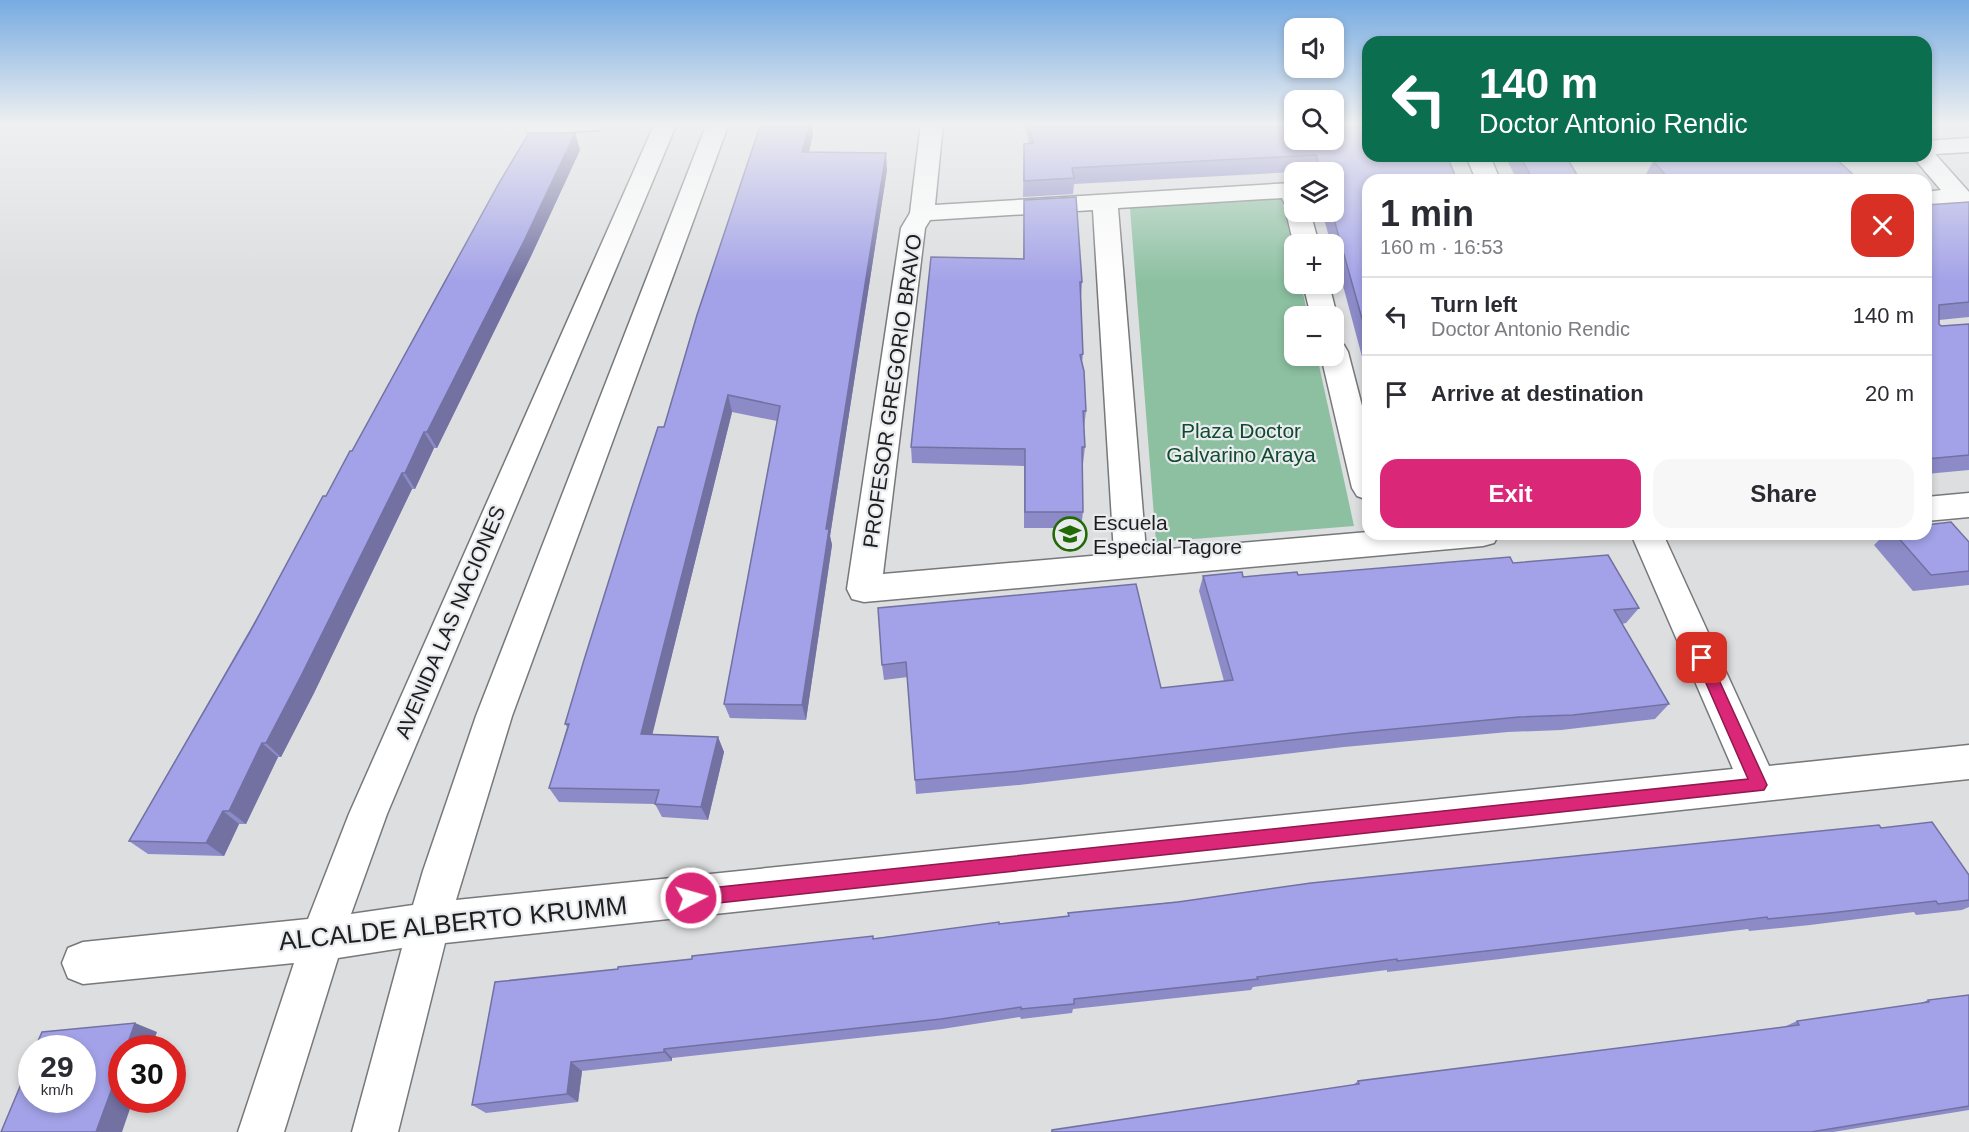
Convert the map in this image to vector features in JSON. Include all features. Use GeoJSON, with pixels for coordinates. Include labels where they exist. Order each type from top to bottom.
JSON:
{"type":"FeatureCollection","features":[{"type":"Feature","properties":{"kind":"street","name":"AVENIDA LAS NACIONES"},"geometry":{"type":"LineString","coordinates":[[261,1132],[340,884],[387,769],[643,176]]}},
{"type":"Feature","properties":{"kind":"street"},"geometry":{"type":"LineString","coordinates":[[375,1132],[428,924],[494,716],[698,176]]}},
{"type":"Feature","properties":{"kind":"street","name":"PROFESOR GREGORIO BRAVO"},"geometry":{"type":"LineString","coordinates":[[926,176],[922,213],[913,228],[864,589],[1131,565]]}},
{"type":"Feature","properties":{"kind":"street"},"geometry":{"type":"LineString","coordinates":[[1942,176],[1964,201]]}},
{"type":"Feature","properties":{"kind":"street"},"geometry":{"type":"LineString","coordinates":[[922,213],[1284,191]]}},
{"type":"Feature","properties":{"kind":"street"},"geometry":{"type":"LineString","coordinates":[[1932,199],[1964,201]]}},
{"type":"Feature","properties":{"kind":"street"},"geometry":{"type":"LineString","coordinates":[[1105,202],[1131,565],[1362,540]]}},
{"type":"Feature","properties":{"kind":"street"},"geometry":{"type":"LineString","coordinates":[[1338,366],[1362,464]]}},
{"type":"Feature","properties":{"kind":"street"},"geometry":{"type":"LineString","coordinates":[[1932,509],[1969,505]]}},
{"type":"Feature","properties":{"kind":"street"},"geometry":{"type":"LineString","coordinates":[[1650,540],[1759,785]]}},
{"type":"Feature","properties":{"kind":"street","name":"ALCALDE ALBERTO KRUMM"},"geometry":{"type":"LineString","coordinates":[[83,963],[322,939],[428,924],[1969,762]]}},
{"type":"Feature","properties":{"kind":"green space","name":"Plaza Doctor Galvarino Araya"},"geometry":{"type":"Polygon","coordinates":[[[1282,199],[1284,222],[1287,222],[1290,234],[1284,234],[1284,294],[1303,294],[1306,306],[1284,306],[1284,366],[1319,366],[1354,526],[1156,542],[1130,208],[1282,199]]]}},
{"type":"Feature","properties":{"kind":"building"},"geometry":{"type":"Polygon","coordinates":[[[503,176],[555,176],[427,432],[424,432],[405,473],[402,473],[300,678],[266,743],[262,743],[229,811],[223,811],[206,843],[129,841],[250,632],[323,496],[326,496],[352,451],[503,176]]]}},
{"type":"Feature","properties":{"kind":"building"},"geometry":{"type":"Polygon","coordinates":[[[743,176],[882,176],[826,529],[829,529],[802,705],[724,704],[780,406],[728,395],[641,734],[718,737],[701,807],[655,804],[659,790],[549,788],[569,724],[565,724],[584,660],[658,427],[664,427],[697,315],[743,176]]]}},
{"type":"Feature","properties":{"kind":"building"},"geometry":{"type":"Polygon","coordinates":[[[1024,176],[1074,176],[1074,178],[1024,181],[1024,176]]]}},
{"type":"Feature","properties":{"kind":"building"},"geometry":{"type":"Polygon","coordinates":[[[1344,176],[1362,176],[1362,319],[1344,255],[1344,234],[1338,234],[1335,222],[1344,222],[1344,176]]]}},
{"type":"Feature","properties":{"kind":"building"},"geometry":{"type":"Polygon","coordinates":[[[1076,197],[1082,282],[1080,282],[1083,354],[1080,355],[1084,371],[1086,411],[1083,411],[1085,447],[1082,447],[1083,512],[1025,512],[1025,449],[911,447],[931,257],[1024,259],[1024,200],[1076,197]]]}},
{"type":"Feature","properties":{"kind":"building"},"geometry":{"type":"Polygon","coordinates":[[[1969,202],[1969,302],[1939,305],[1939,324],[1941,326],[1969,324],[1969,455],[1932,458],[1932,205],[1969,202]]]}},
{"type":"Feature","properties":{"kind":"building"},"geometry":{"type":"Polygon","coordinates":[[[1951,522],[1969,542],[1969,571],[1931,575],[1900,540],[1932,540],[1932,524],[1951,522]]]}},
{"type":"Feature","properties":{"kind":"building"},"geometry":{"type":"Polygon","coordinates":[[[1608,555],[1639,608],[1614,610],[1669,704],[1573,715],[1519,717],[1352,733],[1020,771],[915,780],[906,662],[882,665],[878,608],[1136,584],[1161,688],[1233,680],[1203,576],[1242,572],[1243,577],[1297,572],[1298,575],[1510,557],[1513,563],[1608,555]]]}},
{"type":"Feature","properties":{"kind":"building"},"geometry":{"type":"Polygon","coordinates":[[[1932,822],[1969,875],[1969,900],[1938,904],[1936,901],[1768,919],[1767,917],[1513,948],[1397,961],[1397,959],[1257,977],[1258,979],[1074,999],[1074,1004],[1021,1009],[1021,1007],[941,1019],[664,1049],[664,1052],[571,1062],[567,1094],[472,1105],[495,982],[618,969],[618,967],[692,959],[692,956],[873,936],[873,939],[999,922],[999,924],[1069,916],[1068,913],[1178,902],[1311,883],[1879,825],[1881,828],[1932,822]]]}},
{"type":"Feature","properties":{"kind":"building"},"geometry":{"type":"Polygon","coordinates":[[[1969,995],[1969,1106],[1811,1132],[1052,1132],[1052,1130],[1359,1084],[1358,1081],[1799,1025],[1797,1021],[1969,995]]]}},
{"type":"Feature","properties":{"kind":"building"},"geometry":{"type":"Polygon","coordinates":[[[135,1023],[131,1035],[108,1035],[108,1099],[96,1132],[1,1132],[18,1091],[18,1113],[96,1113],[96,1035],[41,1035],[42,1032],[135,1023]]]}},
{"type":"Feature","properties":{"kind":"place","name":"Escuela Especial Tagore"},"geometry":{"type":"Point","coordinates":[1070,534]}},
{"type":"Feature","properties":{"kind":"route"},"geometry":{"type":"LineString","coordinates":[[691,898],[1759,785],[1702,658]]}}]}
